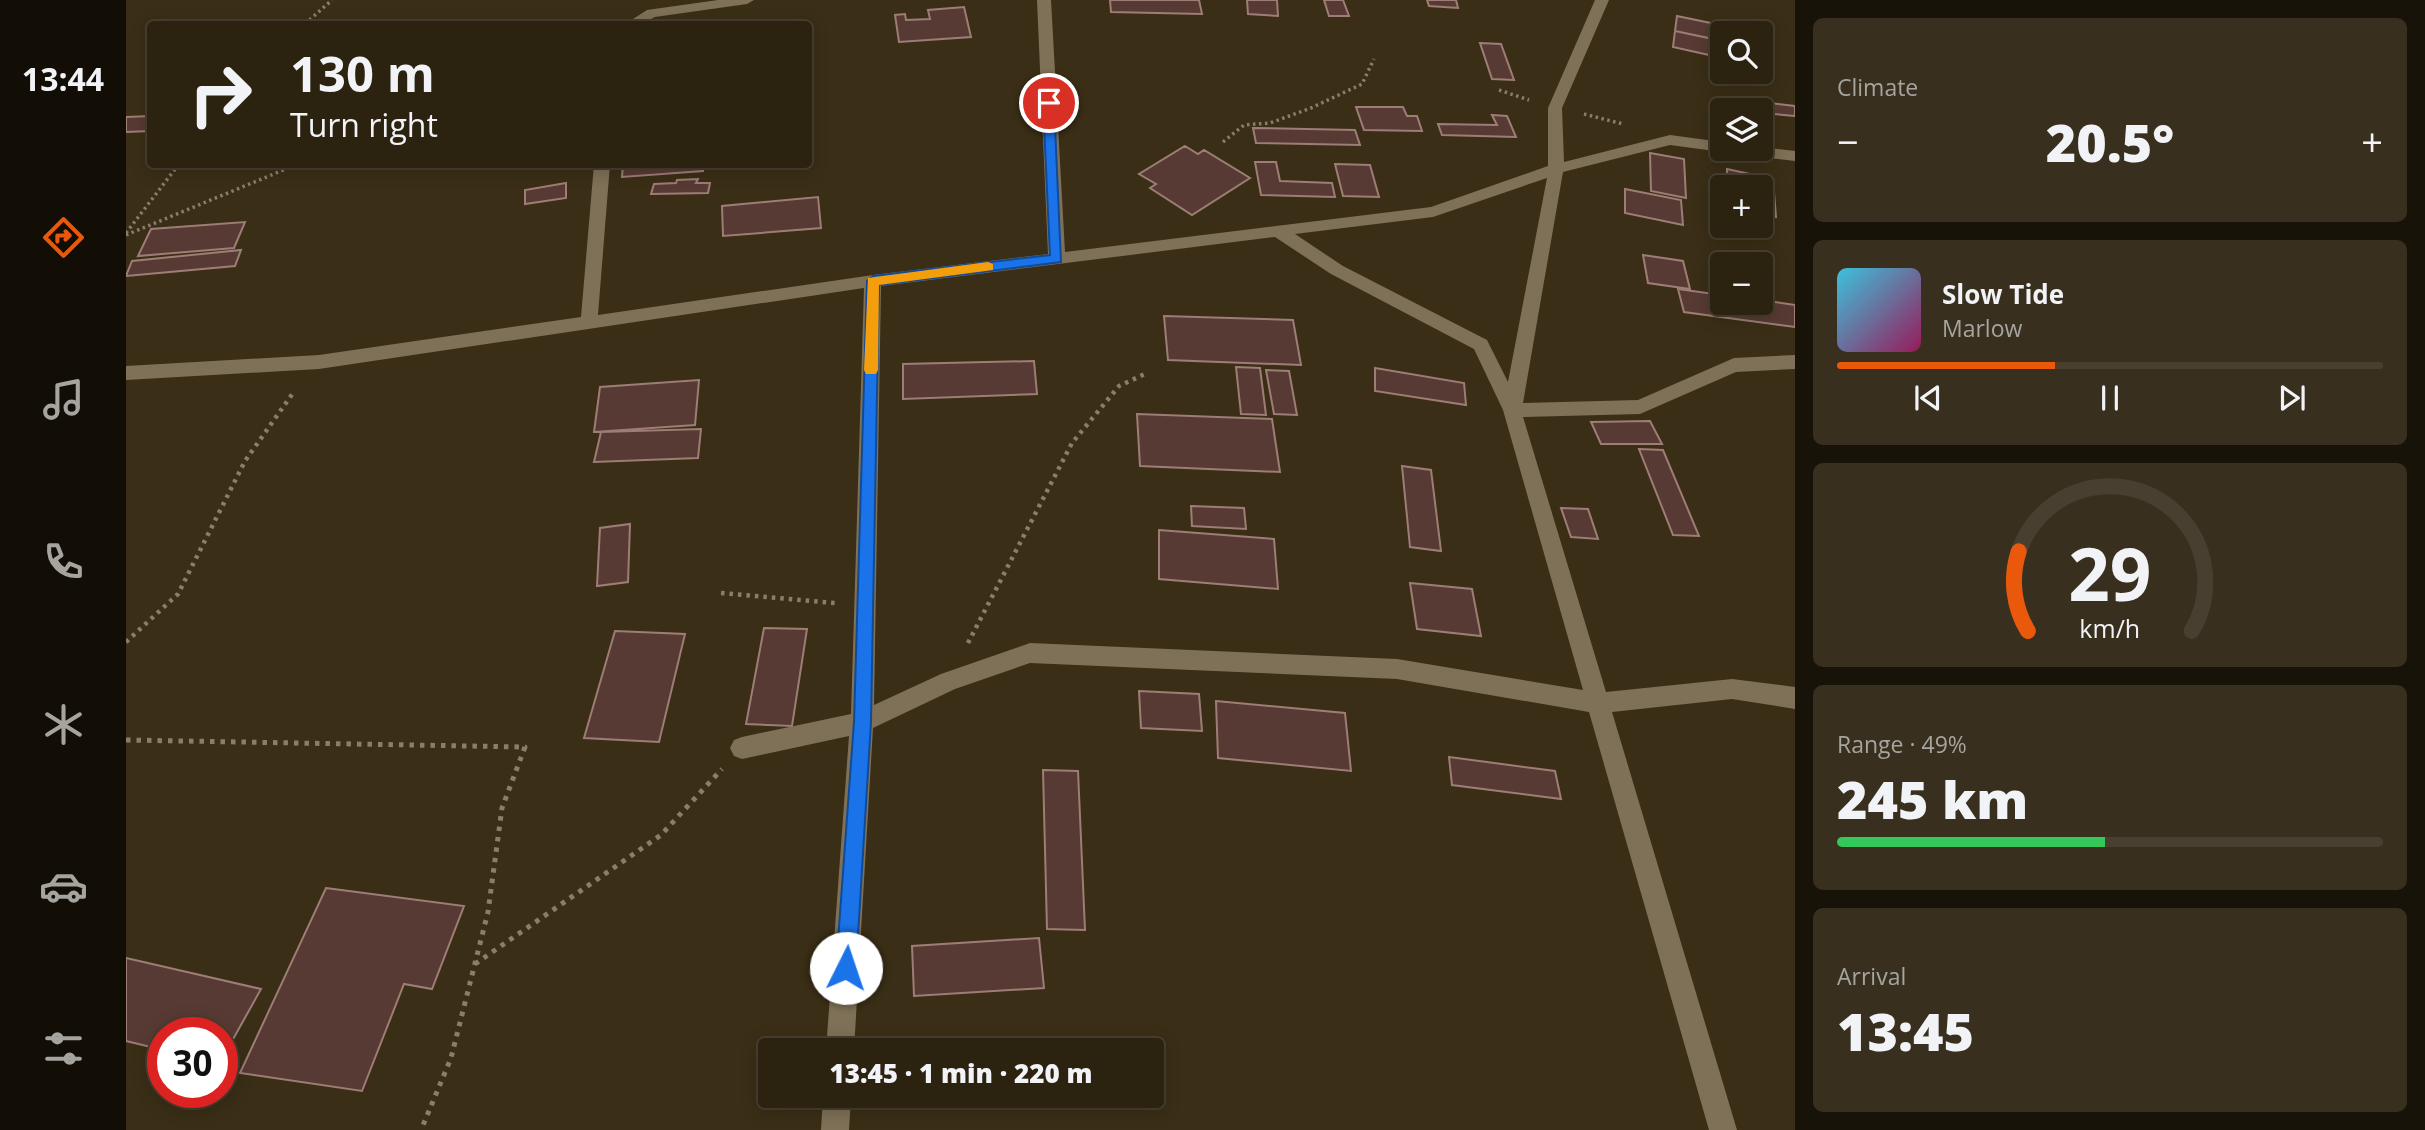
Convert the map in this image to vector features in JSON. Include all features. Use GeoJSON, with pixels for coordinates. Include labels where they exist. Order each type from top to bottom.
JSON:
{"type":"FeatureCollection","features":[{"type":"Feature","properties":{"kind":"street"},"geometry":{"type":"LineString","coordinates":[[637,21],[652,13],[747,0]]}},
{"type":"Feature","properties":{"kind":"street"},"geometry":{"type":"LineString","coordinates":[[1044,0],[1057,258]]}},
{"type":"Feature","properties":{"kind":"street"},"geometry":{"type":"LineString","coordinates":[[1512,410],[1556,169],[1555,108],[1602,0]]}},
{"type":"Feature","properties":{"kind":"street"},"geometry":{"type":"LineString","coordinates":[[126,373],[320,362],[873,281],[1433,212],[1556,169],[1670,140],[1710,145]]}},
{"type":"Feature","properties":{"kind":"street"},"geometry":{"type":"LineString","coordinates":[[1773,153],[1795,156]]}},
{"type":"Feature","properties":{"kind":"street"},"geometry":{"type":"LineString","coordinates":[[589,323],[602,168]]}},
{"type":"Feature","properties":{"kind":"street"},"geometry":{"type":"LineString","coordinates":[[1278,231],[1337,270],[1481,345],[1512,410],[1724,1130]]}},
{"type":"Feature","properties":{"kind":"street"},"geometry":{"type":"LineString","coordinates":[[841,1038],[862,722],[873,281]]}},
{"type":"Feature","properties":{"kind":"street"},"geometry":{"type":"LineString","coordinates":[[1512,410],[1640,407],[1734,365],[1795,362]]}},
{"type":"Feature","properties":{"kind":"street"},"geometry":{"type":"LineString","coordinates":[[742,748],[862,722],[949,681],[1030,653],[1397,669],[1599,703],[1732,689],[1795,698]]}},
{"type":"Feature","properties":{"kind":"street"},"geometry":{"type":"LineString","coordinates":[[835,1130],[836,1108]]}},
{"type":"Feature","properties":{"kind":"path"},"geometry":{"type":"LineString","coordinates":[[308,21],[332,0]]}},
{"type":"Feature","properties":{"kind":"path"},"geometry":{"type":"LineString","coordinates":[[1223,142],[1244,125],[1270,123],[1311,108],[1362,84],[1374,59]]}},
{"type":"Feature","properties":{"kind":"path"},"geometry":{"type":"LineString","coordinates":[[126,234],[176,168]]}},
{"type":"Feature","properties":{"kind":"path"},"geometry":{"type":"LineString","coordinates":[[126,234],[288,168]]}},
{"type":"Feature","properties":{"kind":"path"},"geometry":{"type":"LineString","coordinates":[[126,642],[178,594],[245,461],[292,394],[320,362]]}},
{"type":"Feature","properties":{"kind":"path"},"geometry":{"type":"LineString","coordinates":[[949,681],[1072,443],[1119,386],[1147,373]]}},
{"type":"Feature","properties":{"kind":"path"},"geometry":{"type":"LineString","coordinates":[[721,593],[865,605]]}},
{"type":"Feature","properties":{"kind":"path"},"geometry":{"type":"LineString","coordinates":[[126,741],[525,747],[502,808],[488,912],[451,1058],[421,1130]]}},
{"type":"Feature","properties":{"kind":"path"},"geometry":{"type":"LineString","coordinates":[[473,965],[661,835],[742,748]]}},
{"type":"Feature","properties":{"kind":"building"},"geometry":{"type":"Polygon","coordinates":[[[1110,0],[1199,0],[1202,14],[1111,12],[1110,0]]]}},
{"type":"Feature","properties":{"kind":"building"},"geometry":{"type":"Polygon","coordinates":[[[1247,0],[1277,0],[1278,16],[1248,14],[1247,0]]]}},
{"type":"Feature","properties":{"kind":"building"},"geometry":{"type":"Polygon","coordinates":[[[1324,0],[1343,0],[1349,16],[1329,16],[1324,0]]]}},
{"type":"Feature","properties":{"kind":"building"},"geometry":{"type":"Polygon","coordinates":[[[1427,0],[1456,0],[1458,8],[1429,6],[1427,0]]]}},
{"type":"Feature","properties":{"kind":"building"},"geometry":{"type":"Polygon","coordinates":[[[964,7],[971,37],[899,42],[895,15],[905,14],[906,20],[930,19],[928,10],[964,7]]]}},
{"type":"Feature","properties":{"kind":"building"},"geometry":{"type":"Polygon","coordinates":[[[1677,16],[1710,23],[1710,38],[1675,31],[1677,16]]]}},
{"type":"Feature","properties":{"kind":"building"},"geometry":{"type":"Polygon","coordinates":[[[1675,31],[1710,38],[1710,55],[1673,47],[1675,31]]]}},
{"type":"Feature","properties":{"kind":"building"},"geometry":{"type":"Polygon","coordinates":[[[1480,43],[1501,44],[1514,80],[1492,79],[1480,43]]]}},
{"type":"Feature","properties":{"kind":"building"},"geometry":{"type":"Polygon","coordinates":[[[1773,103],[1795,106],[1795,116],[1774,114],[1773,103]]]}},
{"type":"Feature","properties":{"kind":"building"},"geometry":{"type":"Polygon","coordinates":[[[1356,107],[1403,107],[1407,116],[1417,116],[1422,131],[1364,130],[1356,107]]]}},
{"type":"Feature","properties":{"kind":"building"},"geometry":{"type":"Polygon","coordinates":[[[1492,115],[1507,116],[1516,137],[1442,135],[1438,124],[1497,125],[1492,115]]]}},
{"type":"Feature","properties":{"kind":"building"},"geometry":{"type":"Polygon","coordinates":[[[147,116],[147,131],[126,132],[126,117],[147,116]]]}},
{"type":"Feature","properties":{"kind":"building"},"geometry":{"type":"Polygon","coordinates":[[[1253,128],[1355,130],[1360,145],[1256,143],[1253,128]]]}},
{"type":"Feature","properties":{"kind":"building"},"geometry":{"type":"Polygon","coordinates":[[[1185,146],[1198,154],[1204,150],[1250,178],[1192,215],[1150,188],[1156,184],[1139,174],[1185,146]]]}},
{"type":"Feature","properties":{"kind":"building"},"geometry":{"type":"Polygon","coordinates":[[[1650,153],[1684,159],[1686,198],[1651,191],[1650,153]]]}},
{"type":"Feature","properties":{"kind":"building"},"geometry":{"type":"Polygon","coordinates":[[[1255,162],[1276,162],[1280,181],[1332,183],[1335,197],[1261,195],[1255,162]]]}},
{"type":"Feature","properties":{"kind":"building"},"geometry":{"type":"Polygon","coordinates":[[[1335,164],[1370,165],[1379,197],[1343,196],[1335,164]]]}},
{"type":"Feature","properties":{"kind":"building"},"geometry":{"type":"Polygon","coordinates":[[[623,168],[703,168],[703,171],[622,177],[623,168]]]}},
{"type":"Feature","properties":{"kind":"building"},"geometry":{"type":"Polygon","coordinates":[[[1727,169],[1755,175],[1727,175],[1727,169]]]}},
{"type":"Feature","properties":{"kind":"building"},"geometry":{"type":"Polygon","coordinates":[[[698,179],[696,183],[710,183],[708,193],[651,194],[654,184],[698,179]]]}},
{"type":"Feature","properties":{"kind":"building"},"geometry":{"type":"Polygon","coordinates":[[[1773,179],[1776,217],[1773,216],[1773,179]]]}},
{"type":"Feature","properties":{"kind":"building"},"geometry":{"type":"Polygon","coordinates":[[[566,183],[566,198],[525,204],[525,190],[566,183]]]}},
{"type":"Feature","properties":{"kind":"building"},"geometry":{"type":"Polygon","coordinates":[[[1625,189],[1681,200],[1683,225],[1625,213],[1625,189]]]}},
{"type":"Feature","properties":{"kind":"building"},"geometry":{"type":"Polygon","coordinates":[[[818,197],[821,228],[723,236],[722,206],[818,197]]]}},
{"type":"Feature","properties":{"kind":"building"},"geometry":{"type":"Polygon","coordinates":[[[245,222],[234,248],[138,256],[151,229],[245,222]]]}},
{"type":"Feature","properties":{"kind":"building"},"geometry":{"type":"Polygon","coordinates":[[[241,250],[235,266],[126,276],[132,261],[241,250]]]}},
{"type":"Feature","properties":{"kind":"building"},"geometry":{"type":"Polygon","coordinates":[[[1643,255],[1683,261],[1690,289],[1648,283],[1643,255]]]}},
{"type":"Feature","properties":{"kind":"building"},"geometry":{"type":"Polygon","coordinates":[[[1678,289],[1710,293],[1710,315],[1773,315],[1773,302],[1795,305],[1795,327],[1684,312],[1678,289]]]}},
{"type":"Feature","properties":{"kind":"building"},"geometry":{"type":"Polygon","coordinates":[[[1164,316],[1293,320],[1301,365],[1168,360],[1164,316]]]}},
{"type":"Feature","properties":{"kind":"building"},"geometry":{"type":"Polygon","coordinates":[[[1034,361],[1037,394],[903,399],[903,364],[1034,361]]]}},
{"type":"Feature","properties":{"kind":"building"},"geometry":{"type":"Polygon","coordinates":[[[1236,367],[1260,368],[1266,415],[1241,414],[1236,367]]]}},
{"type":"Feature","properties":{"kind":"building"},"geometry":{"type":"Polygon","coordinates":[[[1375,368],[1464,383],[1466,405],[1375,391],[1375,368]]]}},
{"type":"Feature","properties":{"kind":"building"},"geometry":{"type":"Polygon","coordinates":[[[1266,370],[1289,371],[1297,415],[1274,414],[1266,370]]]}},
{"type":"Feature","properties":{"kind":"building"},"geometry":{"type":"Polygon","coordinates":[[[699,380],[695,425],[594,432],[600,387],[699,380]]]}},
{"type":"Feature","properties":{"kind":"building"},"geometry":{"type":"Polygon","coordinates":[[[1137,414],[1272,419],[1280,472],[1140,466],[1137,414]]]}},
{"type":"Feature","properties":{"kind":"building"},"geometry":{"type":"Polygon","coordinates":[[[1650,421],[1662,444],[1601,444],[1591,422],[1650,421]]]}},
{"type":"Feature","properties":{"kind":"building"},"geometry":{"type":"Polygon","coordinates":[[[701,429],[698,458],[594,462],[601,432],[701,429]]]}},
{"type":"Feature","properties":{"kind":"building"},"geometry":{"type":"Polygon","coordinates":[[[1639,449],[1663,450],[1699,536],[1673,535],[1639,449]]]}},
{"type":"Feature","properties":{"kind":"building"},"geometry":{"type":"Polygon","coordinates":[[[1402,466],[1431,470],[1441,551],[1410,547],[1402,466]]]}},
{"type":"Feature","properties":{"kind":"building"},"geometry":{"type":"Polygon","coordinates":[[[1191,506],[1244,508],[1246,529],[1192,526],[1191,506]]]}},
{"type":"Feature","properties":{"kind":"building"},"geometry":{"type":"Polygon","coordinates":[[[1561,508],[1588,509],[1598,539],[1571,537],[1561,508]]]}},
{"type":"Feature","properties":{"kind":"building"},"geometry":{"type":"Polygon","coordinates":[[[630,524],[628,582],[597,586],[600,528],[630,524]]]}},
{"type":"Feature","properties":{"kind":"building"},"geometry":{"type":"Polygon","coordinates":[[[1159,530],[1274,539],[1278,589],[1159,579],[1159,530]]]}},
{"type":"Feature","properties":{"kind":"building"},"geometry":{"type":"Polygon","coordinates":[[[1410,583],[1472,589],[1481,636],[1417,629],[1410,583]]]}},
{"type":"Feature","properties":{"kind":"building"},"geometry":{"type":"Polygon","coordinates":[[[764,628],[807,629],[792,726],[746,724],[764,628]]]}},
{"type":"Feature","properties":{"kind":"building"},"geometry":{"type":"Polygon","coordinates":[[[615,631],[685,634],[659,742],[584,738],[615,631]]]}},
{"type":"Feature","properties":{"kind":"building"},"geometry":{"type":"Polygon","coordinates":[[[1139,691],[1199,694],[1202,731],[1141,728],[1139,691]]]}},
{"type":"Feature","properties":{"kind":"building"},"geometry":{"type":"Polygon","coordinates":[[[1216,701],[1345,713],[1351,771],[1218,758],[1216,701]]]}},
{"type":"Feature","properties":{"kind":"building"},"geometry":{"type":"Polygon","coordinates":[[[1449,757],[1555,771],[1561,799],[1452,785],[1449,757]]]}},
{"type":"Feature","properties":{"kind":"building"},"geometry":{"type":"Polygon","coordinates":[[[1043,770],[1078,771],[1085,930],[1047,929],[1043,770]]]}},
{"type":"Feature","properties":{"kind":"building"},"geometry":{"type":"Polygon","coordinates":[[[326,888],[464,906],[432,989],[404,984],[362,1091],[240,1073],[326,888]]]}},
{"type":"Feature","properties":{"kind":"building"},"geometry":{"type":"Polygon","coordinates":[[[1039,938],[1044,988],[914,996],[912,946],[1039,938]]]}},
{"type":"Feature","properties":{"kind":"building"},"geometry":{"type":"Polygon","coordinates":[[[126,958],[261,989],[238,1030],[238,1017],[147,1017],[147,1046],[126,1041],[126,958]]]}},
{"type":"Feature","properties":{"kind":"slow traffic"},"geometry":{"type":"LineString","coordinates":[[871,370],[873,281],[988,267]]}},
{"type":"Feature","properties":{"kind":"route"},"geometry":{"type":"LineString","coordinates":[[846,968],[862,722],[873,281],[1057,258],[1049,103]]}}]}
